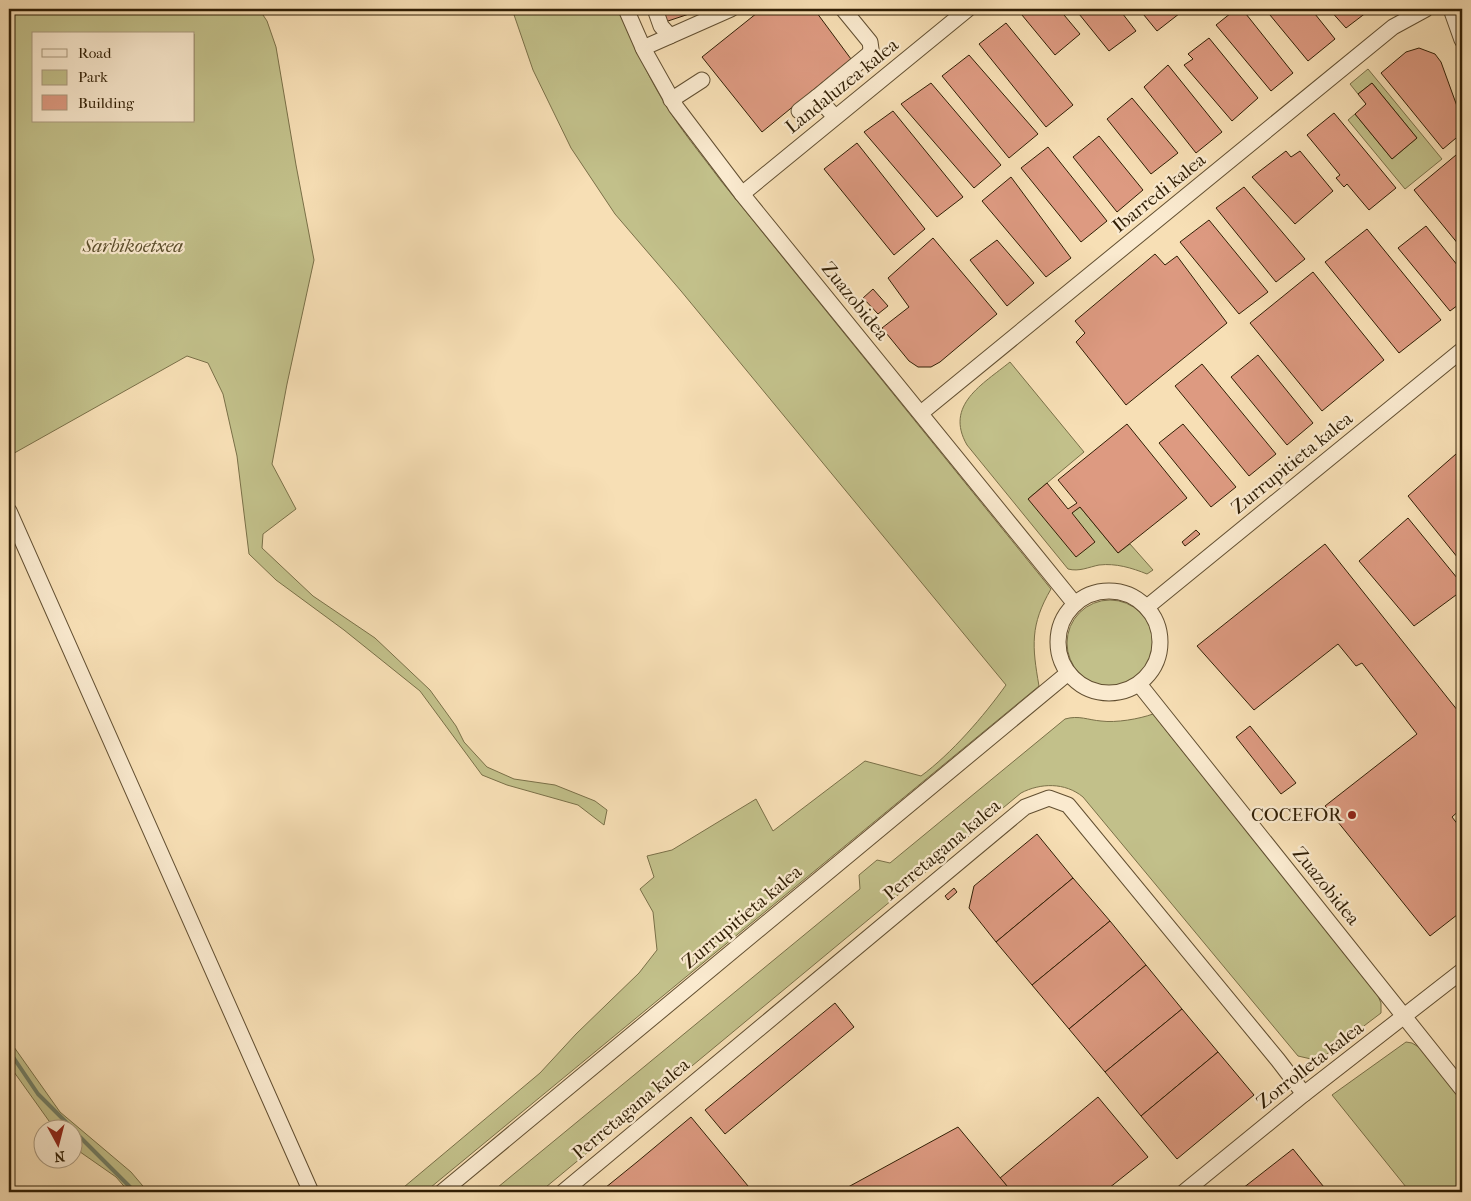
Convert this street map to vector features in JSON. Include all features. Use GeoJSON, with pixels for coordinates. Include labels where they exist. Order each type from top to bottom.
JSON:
{"type":"FeatureCollection","features":[{"type":"Feature","properties":{"kind":"street","name":"Zuazobidea"},"geometry":{"type":"LineString","coordinates":[[626,9],[643,48],[671,100],[742,194],[1075,604]]}},
{"type":"Feature","properties":{"kind":"street"},"geometry":{"type":"LineString","coordinates":[[655,9],[661,26],[670,36]]}},
{"type":"Feature","properties":{"kind":"street"},"geometry":{"type":"LineString","coordinates":[[643,48],[731,9]]}},
{"type":"Feature","properties":{"kind":"street"},"geometry":{"type":"LineString","coordinates":[[799,111],[869,54],[871,49],[870,42],[843,9]]}},
{"type":"Feature","properties":{"kind":"street","name":"Landaluzea kalea"},"geometry":{"type":"LineString","coordinates":[[742,194],[968,9]]}},
{"type":"Feature","properties":{"kind":"street","name":"Ibarredi kalea"},"geometry":{"type":"LineString","coordinates":[[921,413],[1393,27],[1426,9]]}},
{"type":"Feature","properties":{"kind":"street"},"geometry":{"type":"LineString","coordinates":[[1451,9],[1462,40]]}},
{"type":"Feature","properties":{"kind":"street"},"geometry":{"type":"LineString","coordinates":[[671,100],[702,80]]}},
{"type":"Feature","properties":{"kind":"street"},"geometry":{"type":"LineString","coordinates":[[817,97],[835,117]]}},
{"type":"Feature","properties":{"kind":"street","name":"Zurrupitieta kalea"},"geometry":{"type":"LineString","coordinates":[[1147,607],[1462,350]]}},
{"type":"Feature","properties":{"kind":"street"},"geometry":{"type":"LineString","coordinates":[[9,511],[311,1192]]}},
{"type":"Feature","properties":{"kind":"street"},"geometry":{"type":"LineString","coordinates":[[1112,591],[1125,593],[1147,607],[1159,628],[1160,654],[1148,676],[1139,684],[1125,691],[1109,694],[1094,691],[1080,684],[1068,673],[1058,650],[1058,637],[1067,613],[1075,604],[1086,596],[1112,591]]}},
{"type":"Feature","properties":{"kind":"street","name":"Zurrupitieta kalea"},"geometry":{"type":"LineString","coordinates":[[442,1192],[1068,673]]}},
{"type":"Feature","properties":{"kind":"street","name":"Zuazobidea"},"geometry":{"type":"LineString","coordinates":[[1139,684],[1462,1089]]}},
{"type":"Feature","properties":{"kind":"street","name":"Perretagana kalea"},"geometry":{"type":"LineString","coordinates":[[562,1192],[1025,806],[1049,798],[1068,805],[1304,1094]]}},
{"type":"Feature","properties":{"kind":"street","name":"Zorrolleta kalea"},"geometry":{"type":"LineString","coordinates":[[1184,1192],[1304,1094],[1462,971]]}},
{"type":"Feature","properties":{"kind":"green space","name":"Sarbikoetxea"},"geometry":{"type":"Polygon","coordinates":[[[9,9],[259,9],[267,21],[276,47],[314,260],[272,464],[296,509],[263,534],[262,548],[313,596],[375,638],[430,690],[456,726],[464,742],[487,767],[514,779],[555,785],[595,801],[607,810],[604,825],[578,805],[507,785],[482,775],[420,691],[344,630],[276,580],[249,554],[237,456],[223,394],[208,363],[187,356],[9,456],[9,9]]]}},
{"type":"Feature","properties":{"kind":"green space"},"geometry":{"type":"Polygon","coordinates":[[[512,9],[618,9],[656,88],[690,141],[1051,589],[1039,614],[1034,636],[1039,686],[425,1192],[398,1192],[540,1073],[576,1034],[639,973],[657,950],[653,912],[640,889],[654,877],[647,856],[672,850],[756,799],[773,831],[865,761],[921,776],[944,757],[966,734],[1006,685],[681,291],[615,214],[571,148],[533,70],[512,9]]]}},
{"type":"Feature","properties":{"kind":"green space"},"geometry":{"type":"Polygon","coordinates":[[[1368,69],[1442,159],[1405,189],[1348,120],[1355,114],[1392,159],[1417,138],[1372,83],[1358,94],[1350,84],[1368,69]]]}},
{"type":"Feature","properties":{"kind":"green space"},"geometry":{"type":"Polygon","coordinates":[[[1010,362],[1084,452],[1029,498],[1072,513],[1080,507],[1118,553],[1130,544],[1153,570],[1147,574],[1118,565],[1099,565],[1080,570],[1068,569],[967,445],[961,431],[960,418],[963,407],[978,387],[1010,362]]]}},
{"type":"Feature","properties":{"kind":"green space"},"geometry":{"type":"Polygon","coordinates":[[[1110,600],[1134,607],[1146,619],[1153,643],[1146,667],[1134,679],[1110,686],[1086,679],[1074,667],[1067,643],[1074,619],[1086,607],[1110,600]]]}},
{"type":"Feature","properties":{"kind":"green space"},"geometry":{"type":"Polygon","coordinates":[[[1153,714],[1378,996],[1381,1003],[1381,1013],[1323,1057],[1311,1059],[1298,1056],[1083,797],[1076,792],[1060,787],[1036,787],[1021,793],[540,1192],[492,1192],[860,889],[859,875],[877,860],[890,863],[1065,719],[1079,718],[1113,721],[1134,719],[1153,714]]]}},
{"type":"Feature","properties":{"kind":"green space"},"geometry":{"type":"Polygon","coordinates":[[[9,1040],[60,1112],[67,1118],[47,1118],[9,1065],[9,1040]]]}},
{"type":"Feature","properties":{"kind":"green space"},"geometry":{"type":"Polygon","coordinates":[[[1406,1042],[1422,1049],[1462,1100],[1462,1192],[1410,1192],[1332,1095],[1406,1042]]]}},
{"type":"Feature","properties":{"kind":"green space"},"geometry":{"type":"Polygon","coordinates":[[[82,1131],[131,1172],[148,1192],[129,1192],[116,1177],[82,1153],[82,1131]]]}},
{"type":"Feature","properties":{"kind":"building"},"geometry":{"type":"Polygon","coordinates":[[[657,9],[704,9],[662,23],[657,9]]]}},
{"type":"Feature","properties":{"kind":"building"},"geometry":{"type":"Polygon","coordinates":[[[762,9],[814,9],[851,59],[762,132],[702,57],[762,9]]]}},
{"type":"Feature","properties":{"kind":"building"},"geometry":{"type":"Polygon","coordinates":[[[1017,9],[1059,9],[1080,34],[1055,55],[1017,9]]]}},
{"type":"Feature","properties":{"kind":"building"},"geometry":{"type":"Polygon","coordinates":[[[1075,9],[1119,9],[1136,31],[1109,51],[1075,9]]]}},
{"type":"Feature","properties":{"kind":"building"},"geometry":{"type":"Polygon","coordinates":[[[1139,9],[1183,9],[1184,10],[1157,31],[1139,9]]]}},
{"type":"Feature","properties":{"kind":"building"},"geometry":{"type":"Polygon","coordinates":[[[1236,9],[1242,9],[1293,73],[1271,91],[1216,25],[1236,9]]]}},
{"type":"Feature","properties":{"kind":"building"},"geometry":{"type":"Polygon","coordinates":[[[1265,9],[1311,9],[1335,39],[1308,61],[1265,9]]]}},
{"type":"Feature","properties":{"kind":"building"},"geometry":{"type":"Polygon","coordinates":[[[1329,9],[1371,9],[1346,28],[1329,9]]]}},
{"type":"Feature","properties":{"kind":"building"},"geometry":{"type":"Polygon","coordinates":[[[1006,23],[1073,105],[1046,127],[979,44],[1006,23]]]}},
{"type":"Feature","properties":{"kind":"building"},"geometry":{"type":"Polygon","coordinates":[[[1209,38],[1258,98],[1232,121],[1184,65],[1193,59],[1188,54],[1209,38]]]}},
{"type":"Feature","properties":{"kind":"building"},"geometry":{"type":"Polygon","coordinates":[[[1419,48],[1435,54],[1441,62],[1462,120],[1462,133],[1443,149],[1381,73],[1406,52],[1419,48]]]}},
{"type":"Feature","properties":{"kind":"building"},"geometry":{"type":"Polygon","coordinates":[[[969,55],[1038,134],[1009,158],[942,76],[969,55]]]}},
{"type":"Feature","properties":{"kind":"building"},"geometry":{"type":"Polygon","coordinates":[[[1168,65],[1222,132],[1196,153],[1144,87],[1168,65]]]}},
{"type":"Feature","properties":{"kind":"building"},"geometry":{"type":"Polygon","coordinates":[[[931,83],[1001,165],[974,188],[901,104],[931,83]]]}},
{"type":"Feature","properties":{"kind":"building"},"geometry":{"type":"Polygon","coordinates":[[[1372,83],[1417,138],[1392,159],[1355,114],[1366,104],[1358,94],[1372,83]]]}},
{"type":"Feature","properties":{"kind":"building"},"geometry":{"type":"Polygon","coordinates":[[[1132,98],[1178,153],[1151,174],[1107,119],[1132,98]]]}},
{"type":"Feature","properties":{"kind":"building"},"geometry":{"type":"Polygon","coordinates":[[[893,111],[963,197],[937,217],[864,132],[893,111]]]}},
{"type":"Feature","properties":{"kind":"building"},"geometry":{"type":"Polygon","coordinates":[[[1334,113],[1396,188],[1369,210],[1347,184],[1344,187],[1336,178],[1340,175],[1307,135],[1334,113]]]}},
{"type":"Feature","properties":{"kind":"building"},"geometry":{"type":"Polygon","coordinates":[[[1099,136],[1143,190],[1117,212],[1073,157],[1099,136]]]}},
{"type":"Feature","properties":{"kind":"building"},"geometry":{"type":"Polygon","coordinates":[[[857,143],[925,229],[894,255],[824,169],[857,143]]]}},
{"type":"Feature","properties":{"kind":"building"},"geometry":{"type":"Polygon","coordinates":[[[1048,147],[1107,221],[1081,242],[1021,168],[1048,147]]]}},
{"type":"Feature","properties":{"kind":"building"},"geometry":{"type":"Polygon","coordinates":[[[1462,150],[1462,242],[1459,245],[1414,190],[1462,150]]]}},
{"type":"Feature","properties":{"kind":"building"},"geometry":{"type":"Polygon","coordinates":[[[1286,151],[1291,157],[1300,151],[1333,191],[1295,224],[1252,177],[1286,151]]]}},
{"type":"Feature","properties":{"kind":"building"},"geometry":{"type":"Polygon","coordinates":[[[1011,177],[1071,258],[1046,277],[982,201],[1011,177]]]}},
{"type":"Feature","properties":{"kind":"building"},"geometry":{"type":"Polygon","coordinates":[[[1244,187],[1305,259],[1276,282],[1216,208],[1244,187]]]}},
{"type":"Feature","properties":{"kind":"building"},"geometry":{"type":"Polygon","coordinates":[[[1209,220],[1268,292],[1239,314],[1180,242],[1209,220]]]}},
{"type":"Feature","properties":{"kind":"building"},"geometry":{"type":"Polygon","coordinates":[[[1426,226],[1462,271],[1462,302],[1450,311],[1398,248],[1426,226]]]}},
{"type":"Feature","properties":{"kind":"building"},"geometry":{"type":"Polygon","coordinates":[[[1367,229],[1441,320],[1399,353],[1325,262],[1367,229]]]}},
{"type":"Feature","properties":{"kind":"building"},"geometry":{"type":"Polygon","coordinates":[[[933,238],[997,314],[940,362],[931,367],[918,367],[909,361],[882,328],[909,307],[888,278],[933,238]]]}},
{"type":"Feature","properties":{"kind":"building"},"geometry":{"type":"Polygon","coordinates":[[[997,240],[1034,283],[1007,306],[970,260],[997,240]]]}},
{"type":"Feature","properties":{"kind":"building"},"geometry":{"type":"Polygon","coordinates":[[[1155,254],[1165,265],[1177,256],[1227,323],[1126,405],[1076,342],[1085,333],[1075,321],[1155,254]]]}},
{"type":"Feature","properties":{"kind":"building"},"geometry":{"type":"Polygon","coordinates":[[[1313,272],[1384,360],[1322,411],[1250,323],[1313,272]]]}},
{"type":"Feature","properties":{"kind":"building"},"geometry":{"type":"Polygon","coordinates":[[[873,289],[888,306],[878,314],[863,298],[873,289]]]}},
{"type":"Feature","properties":{"kind":"building"},"geometry":{"type":"Polygon","coordinates":[[[1258,355],[1313,423],[1287,445],[1231,377],[1258,355]]]}},
{"type":"Feature","properties":{"kind":"building"},"geometry":{"type":"Polygon","coordinates":[[[1202,364],[1276,454],[1249,476],[1175,386],[1202,364]]]}},
{"type":"Feature","properties":{"kind":"building"},"geometry":{"type":"Polygon","coordinates":[[[1127,424],[1187,498],[1118,553],[1080,507],[1072,513],[1095,542],[1076,557],[1028,499],[1047,483],[1068,509],[1077,503],[1058,480],[1127,424]]]}},
{"type":"Feature","properties":{"kind":"building"},"geometry":{"type":"Polygon","coordinates":[[[1183,424],[1236,487],[1211,507],[1159,443],[1183,424]]]}},
{"type":"Feature","properties":{"kind":"building"},"geometry":{"type":"Polygon","coordinates":[[[1456,454],[1462,461],[1462,563],[1408,496],[1456,454]]]}},
{"type":"Feature","properties":{"kind":"building"},"geometry":{"type":"Polygon","coordinates":[[[1408,518],[1462,584],[1462,604],[1456,595],[1414,626],[1359,561],[1408,518]]]}},
{"type":"Feature","properties":{"kind":"building"},"geometry":{"type":"Polygon","coordinates":[[[1196,530],[1200,534],[1185,546],[1182,542],[1196,530]]]}},
{"type":"Feature","properties":{"kind":"building"},"geometry":{"type":"Polygon","coordinates":[[[1325,544],[1462,716],[1462,808],[1452,817],[1462,830],[1462,911],[1430,936],[1325,806],[1417,734],[1362,663],[1356,666],[1338,644],[1254,710],[1197,646],[1325,544]]]}},
{"type":"Feature","properties":{"kind":"building"},"geometry":{"type":"Polygon","coordinates":[[[1250,726],[1296,783],[1281,794],[1236,737],[1250,726]]]}},
{"type":"Feature","properties":{"kind":"building"},"geometry":{"type":"Polygon","coordinates":[[[1037,834],[1073,878],[996,942],[969,908],[974,886],[1037,834]]]}},
{"type":"Feature","properties":{"kind":"building"},"geometry":{"type":"Polygon","coordinates":[[[1073,878],[1110,921],[1032,985],[996,942],[1073,878]]]}},
{"type":"Feature","properties":{"kind":"building"},"geometry":{"type":"Polygon","coordinates":[[[954,888],[957,892],[948,900],[945,896],[954,888]]]}},
{"type":"Feature","properties":{"kind":"building"},"geometry":{"type":"Polygon","coordinates":[[[1110,921],[1146,965],[1069,1029],[1032,985],[1110,921]]]}},
{"type":"Feature","properties":{"kind":"building"},"geometry":{"type":"Polygon","coordinates":[[[1146,965],[1182,1009],[1105,1072],[1069,1029],[1146,965]]]}},
{"type":"Feature","properties":{"kind":"building"},"geometry":{"type":"Polygon","coordinates":[[[835,1003],[854,1027],[725,1134],[705,1110],[835,1003]]]}},
{"type":"Feature","properties":{"kind":"building"},"geometry":{"type":"Polygon","coordinates":[[[1182,1009],[1218,1052],[1141,1116],[1105,1072],[1182,1009]]]}},
{"type":"Feature","properties":{"kind":"building"},"geometry":{"type":"Polygon","coordinates":[[[1218,1052],[1254,1095],[1177,1159],[1141,1116],[1218,1052]]]}},
{"type":"Feature","properties":{"kind":"building"},"geometry":{"type":"Polygon","coordinates":[[[1098,1097],[1148,1157],[1104,1192],[1012,1192],[1000,1178],[1098,1097]]]}},
{"type":"Feature","properties":{"kind":"building"},"geometry":{"type":"Polygon","coordinates":[[[691,1117],[753,1192],[600,1192],[637,1162],[691,1117]]]}},
{"type":"Feature","properties":{"kind":"building"},"geometry":{"type":"Polygon","coordinates":[[[958,1127],[1012,1192],[839,1192],[958,1127]]]}},
{"type":"Feature","properties":{"kind":"building"},"geometry":{"type":"Polygon","coordinates":[[[1293,1149],[1328,1192],[1238,1192],[1293,1149]]]}},
{"type":"Feature","properties":{"kind":"waterway"},"geometry":{"type":"LineString","coordinates":[[9,1051],[38,1094],[62,1118]]}},
{"type":"Feature","properties":{"kind":"waterway"},"geometry":{"type":"LineString","coordinates":[[82,1139],[135,1192]]}},
{"type":"Feature","properties":{"kind":"place","name":"COCEFOR"},"geometry":{"type":"Point","coordinates":[1352,815]}}]}
